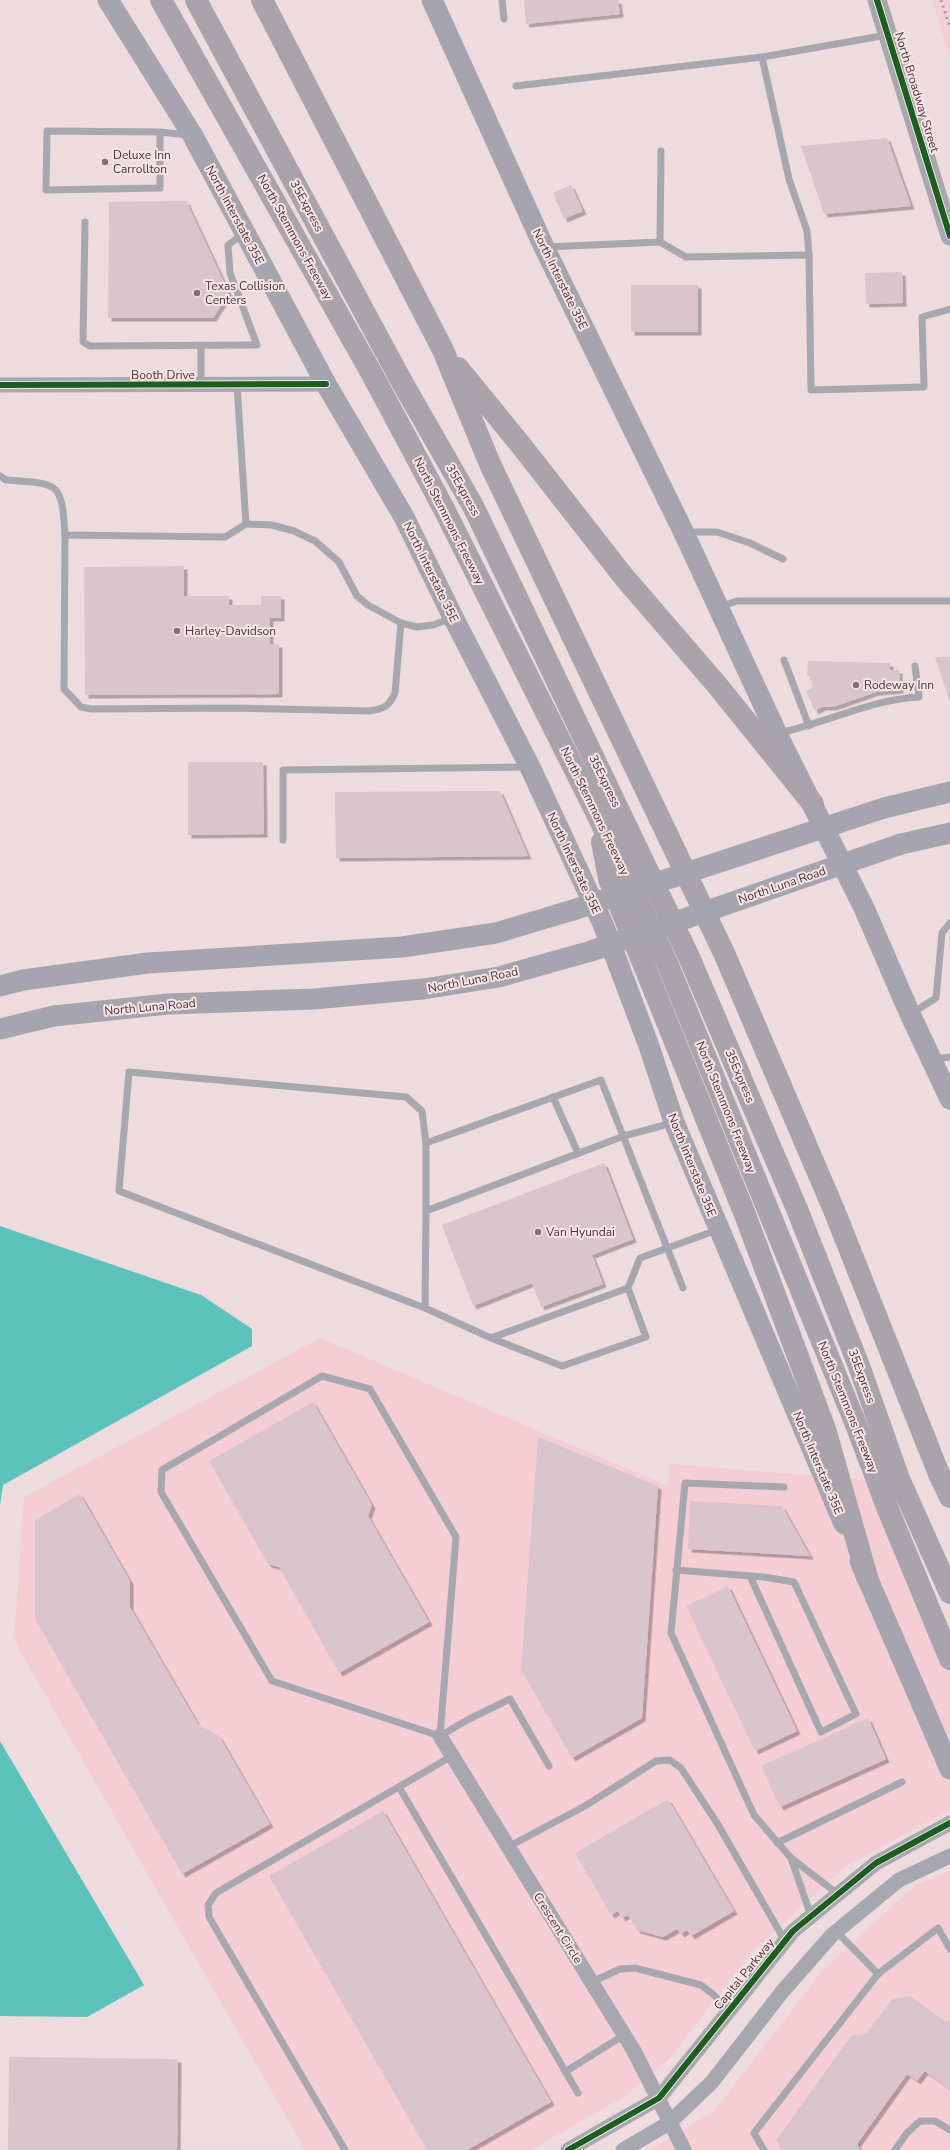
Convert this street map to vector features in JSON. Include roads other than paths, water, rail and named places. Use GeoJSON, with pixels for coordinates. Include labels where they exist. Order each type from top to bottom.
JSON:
{"type":"FeatureCollection","features":[{"type":"Feature","properties":{"kind":"highway","name":"North Stemmons Freeway"},"geometry":{"type":"LineString","coordinates":[[161,0],[376,381],[445,512],[597,814],[667,963],[807,1303],[889,1512],[950,1659]]}},
{"type":"Feature","properties":{"kind":"highway","name":"35Express"},"geometry":{"type":"LineString","coordinates":[[196,0],[402,382],[473,506],[686,950],[797,1209],[859,1366],[899,1479],[950,1593]]}},
{"type":"Feature","properties":{"kind":"highway"},"geometry":{"type":"LineString","coordinates":[[262,0],[443,350],[490,464],[724,953],[834,1210],[939,1474],[950,1497]]}},
{"type":"Feature","properties":{"kind":"highway"},"geometry":{"type":"LineString","coordinates":[[443,350],[520,444],[624,577],[717,686],[813,804]]}},
{"type":"Feature","properties":{"kind":"highway"},"geometry":{"type":"LineString","coordinates":[[597,814],[609,879],[744,1212],[826,1429],[867,1577]]}},
{"type":"Feature","properties":{"kind":"main road","name":"North Interstate 35E"},"geometry":{"type":"LineString","coordinates":[[108,0],[193,136],[326,384],[404,517],[452,617],[530,767],[603,924],[674,1122],[718,1229],[950,1769]]}},
{"type":"Feature","properties":{"kind":"main road","name":"North Interstate 35E"},"geometry":{"type":"LineString","coordinates":[[432,0],[544,247],[684,532],[777,734],[864,908],[910,1014],[941,1058],[950,1099]]}},
{"type":"Feature","properties":{"kind":"main road"},"geometry":{"type":"LineString","coordinates":[[0,986],[23,980],[148,963],[402,947],[496,933],[573,910],[884,808],[950,792]]}},
{"type":"Feature","properties":{"kind":"main road","name":"North Luna Road"},"geometry":{"type":"LineString","coordinates":[[0,1029],[54,1016],[168,1004],[314,998],[423,990],[499,977],[591,951],[901,844],[950,833]]}},
{"type":"Feature","properties":{"kind":"street","name":"North Broadway Street"},"geometry":{"type":"LineString","coordinates":[[877,0],[950,236]]}},
{"type":"Feature","properties":{"kind":"street","name":"Booth Drive"},"geometry":{"type":"LineString","coordinates":[[0,385],[326,384]]}},
{"type":"Feature","properties":{"kind":"street","name":"Crescent Circle"},"geometry":{"type":"LineString","coordinates":[[440,1736],[624,2035],[659,2098],[669,2123],[684,2150]]}},
{"type":"Feature","properties":{"kind":"street","name":"Capital Parkway"},"geometry":{"type":"LineString","coordinates":[[568,2150],[659,2098],[793,1931],[876,1862],[950,1823]]}},
{"type":"Feature","properties":{"kind":"street"},"geometry":{"type":"LineString","coordinates":[[623,2150],[669,2123],[712,2082],[782,1992],[836,1931],[899,1880],[950,1856]]}},
{"type":"Feature","properties":{"kind":"lane"},"geometry":{"type":"LineString","coordinates":[[502,0],[504,19]]}},
{"type":"Feature","properties":{"kind":"lane"},"geometry":{"type":"LineString","coordinates":[[516,86],[762,57],[888,34]]}},
{"type":"Feature","properties":{"kind":"lane"},"geometry":{"type":"LineString","coordinates":[[762,57],[789,179],[807,231],[809,255],[811,390],[924,387],[922,317],[950,309]]}},
{"type":"Feature","properties":{"kind":"lane"},"geometry":{"type":"LineString","coordinates":[[160,132],[160,188],[46,190],[47,131],[160,132],[193,136]]}},
{"type":"Feature","properties":{"kind":"lane"},"geometry":{"type":"LineString","coordinates":[[660,242],[661,150]]}},
{"type":"Feature","properties":{"kind":"lane"},"geometry":{"type":"LineString","coordinates":[[85,222],[83,342],[86,345],[257,345],[230,273],[228,246],[244,233]]}},
{"type":"Feature","properties":{"kind":"lane"},"geometry":{"type":"LineString","coordinates":[[544,247],[660,242],[686,257],[809,255]]}},
{"type":"Feature","properties":{"kind":"lane"},"geometry":{"type":"LineString","coordinates":[[201,346],[201,385]]}},
{"type":"Feature","properties":{"kind":"lane"},"geometry":{"type":"LineString","coordinates":[[237,385],[246,524]]}},
{"type":"Feature","properties":{"kind":"lane"},"geometry":{"type":"LineString","coordinates":[[0,476],[6,480],[50,485],[59,492],[63,506],[65,535],[64,689],[70,698],[81,707],[91,709],[234,708],[369,711],[384,709],[391,702],[395,693],[401,624]]}},
{"type":"Feature","properties":{"kind":"lane"},"geometry":{"type":"LineString","coordinates":[[65,535],[225,537],[246,524],[272,525],[294,531],[315,541],[339,562],[357,596],[368,605],[401,624],[417,627],[428,626],[452,617]]}},
{"type":"Feature","properties":{"kind":"lane"},"geometry":{"type":"LineString","coordinates":[[684,532],[717,532],[750,543],[783,559]]}},
{"type":"Feature","properties":{"kind":"lane"},"geometry":{"type":"LineString","coordinates":[[720,608],[737,601],[950,601]]}},
{"type":"Feature","properties":{"kind":"lane"},"geometry":{"type":"LineString","coordinates":[[784,660],[809,726]]}},
{"type":"Feature","properties":{"kind":"lane"},"geometry":{"type":"LineString","coordinates":[[777,734],[809,726],[896,698],[919,697],[915,666]]}},
{"type":"Feature","properties":{"kind":"lane"},"geometry":{"type":"LineString","coordinates":[[283,840],[283,770],[530,767]]}},
{"type":"Feature","properties":{"kind":"lane"},"geometry":{"type":"LineString","coordinates":[[910,1014],[936,998],[942,933],[950,923]]}},
{"type":"Feature","properties":{"kind":"lane"},"geometry":{"type":"LineString","coordinates":[[425,1308],[426,1143],[422,1111],[406,1098],[129,1072],[119,1191],[425,1308],[491,1338],[562,1366],[646,1337],[628,1288],[640,1258],[718,1229]]}},
{"type":"Feature","properties":{"kind":"lane"},"geometry":{"type":"LineString","coordinates":[[426,1143],[601,1080],[683,1288]]}},
{"type":"Feature","properties":{"kind":"lane"},"geometry":{"type":"LineString","coordinates":[[554,1097],[578,1153]]}},
{"type":"Feature","properties":{"kind":"lane"},"geometry":{"type":"LineString","coordinates":[[426,1211],[624,1136],[674,1122]]}},
{"type":"Feature","properties":{"kind":"lane"},"geometry":{"type":"LineString","coordinates":[[491,1338],[628,1288]]}},
{"type":"Feature","properties":{"kind":"lane"},"geometry":{"type":"LineString","coordinates":[[440,1736],[456,1537],[370,1389],[322,1376],[162,1470],[161,1492],[272,1681],[440,1736],[469,1719],[510,1699],[549,1766]]}},
{"type":"Feature","properties":{"kind":"lane"},"geometry":{"type":"LineString","coordinates":[[784,1487],[685,1483],[670,1633],[754,1815],[791,1858],[838,1894]]}},
{"type":"Feature","properties":{"kind":"lane"},"geometry":{"type":"LineString","coordinates":[[676,1570],[750,1576],[794,1582],[856,1714],[821,1732],[750,1576]]}},
{"type":"Feature","properties":{"kind":"lane"},"geometry":{"type":"LineString","coordinates":[[345,2150],[209,1917],[208,1904],[216,1893],[452,1756]]}},
{"type":"Feature","properties":{"kind":"lane"},"geometry":{"type":"LineString","coordinates":[[508,1847],[585,1806],[656,1761],[670,1760],[681,1768],[717,1823],[785,1941]]}},
{"type":"Feature","properties":{"kind":"lane"},"geometry":{"type":"LineString","coordinates":[[778,1843],[902,1782]]}},
{"type":"Feature","properties":{"kind":"lane"},"geometry":{"type":"LineString","coordinates":[[398,1787],[578,2093]]}},
{"type":"Feature","properties":{"kind":"lane"},"geometry":{"type":"LineString","coordinates":[[791,1858],[811,1916]]}},
{"type":"Feature","properties":{"kind":"lane"},"geometry":{"type":"LineString","coordinates":[[764,2150],[754,2133],[878,1974],[938,1928],[950,1949]]}},
{"type":"Feature","properties":{"kind":"lane"},"geometry":{"type":"LineString","coordinates":[[836,1931],[878,1974]]}},
{"type":"Feature","properties":{"kind":"lane"},"geometry":{"type":"LineString","coordinates":[[592,1982],[620,1970],[635,1968],[701,1985],[714,1995],[728,2012]]}},
{"type":"Feature","properties":{"kind":"lane"},"geometry":{"type":"LineString","coordinates":[[565,2072],[624,2035]]}},
{"type":"Feature","properties":{"kind":"lane"},"geometry":{"type":"LineString","coordinates":[[894,2150],[907,2132],[920,2121],[935,2121],[950,2130]]}},
{"type":"Feature","properties":{"kind":"water"},"geometry":{"type":"Polygon","coordinates":[[[0,1226],[201,1295],[252,1329],[252,1346],[3,1485],[0,1505],[0,1226]]]}},
{"type":"Feature","properties":{"kind":"water"},"geometry":{"type":"Polygon","coordinates":[[[0,1741],[144,1985],[87,2017],[0,2016],[0,1741]]]}},
{"type":"Feature","properties":{"kind":"railway"},"geometry":{"type":"LineString","coordinates":[[941,0],[950,27]]}},
{"type":"Feature","properties":{"kind":"place","name":"Deluxe Inn Carrollton"},"geometry":{"type":"Point","coordinates":[105,162]}},
{"type":"Feature","properties":{"kind":"place","name":"Texas Collision Centers"},"geometry":{"type":"Point","coordinates":[197,293]}},
{"type":"Feature","properties":{"kind":"place","name":"Harley-Davidson"},"geometry":{"type":"Point","coordinates":[177,631]}},
{"type":"Feature","properties":{"kind":"place","name":"Rodeway Inn"},"geometry":{"type":"Point","coordinates":[856,685]}},
{"type":"Feature","properties":{"kind":"place","name":"Van Hyundai"},"geometry":{"type":"Point","coordinates":[538,1232]}}]}
